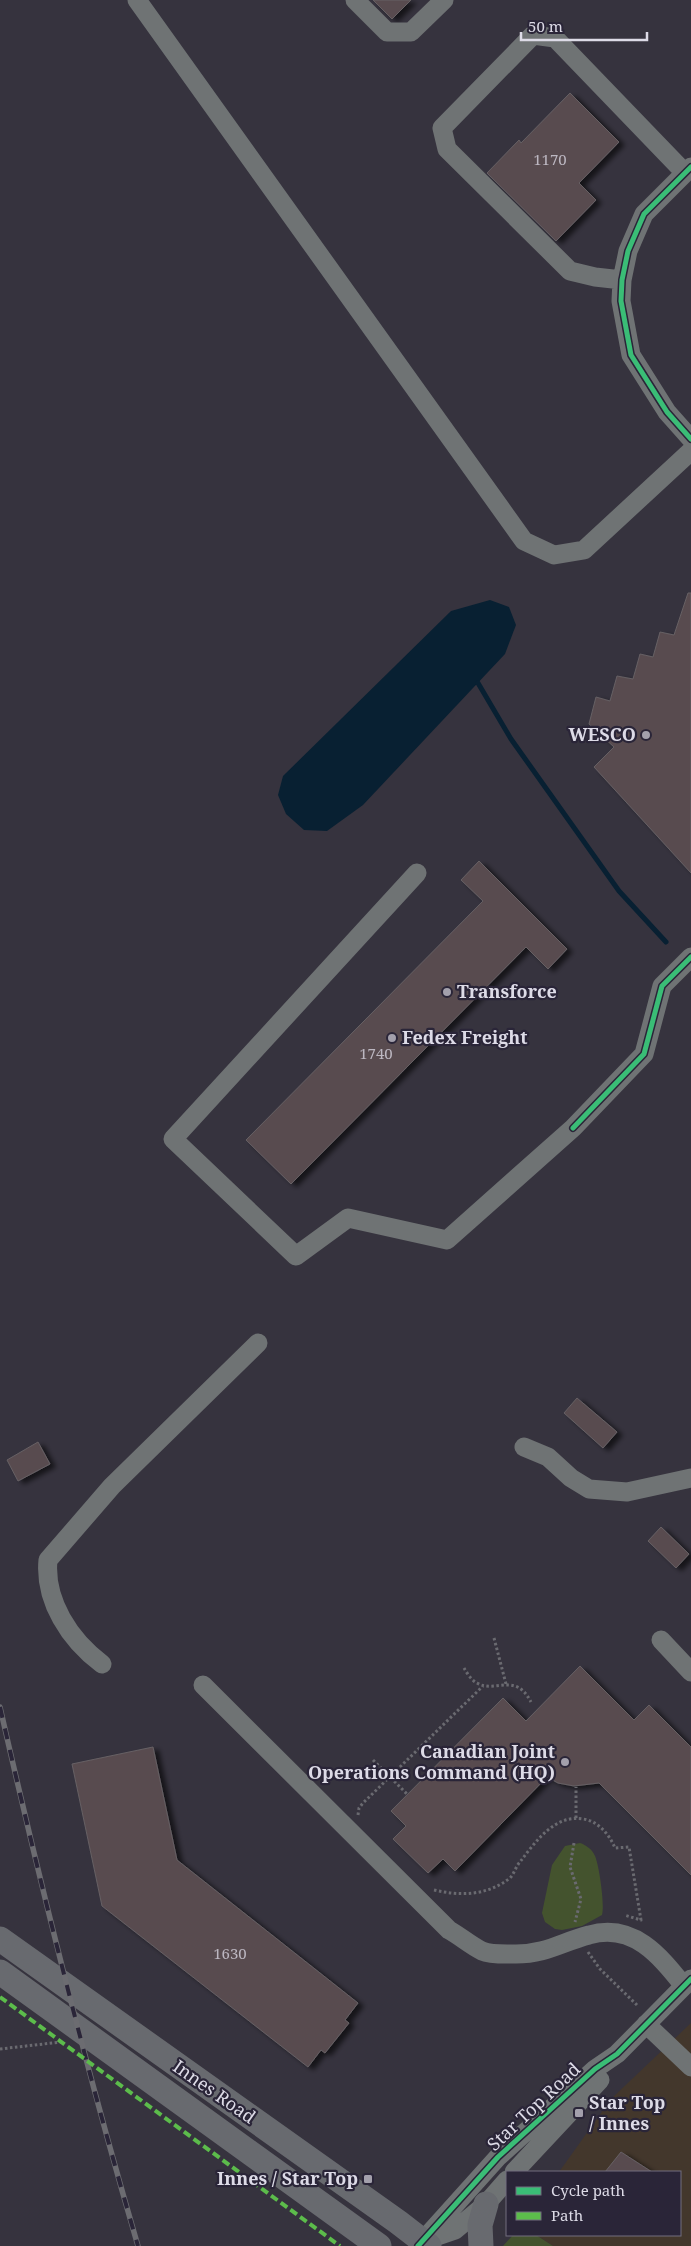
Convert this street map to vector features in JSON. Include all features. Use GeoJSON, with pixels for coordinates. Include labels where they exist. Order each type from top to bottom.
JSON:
{"type":"FeatureCollection","features":[{"type":"Feature","properties":{"kind":"main road","name":"Innes Road"},"geometry":{"type":"LineString","coordinates":[[0,1939],[423,2244]]}},
{"type":"Feature","properties":{"kind":"main road","name":"Innes Road"},"geometry":{"type":"LineString","coordinates":[[0,1972],[379,2246]]}},
{"type":"Feature","properties":{"kind":"main road"},"geometry":{"type":"LineString","coordinates":[[481,2246],[480,2225],[486,2204]]}},
{"type":"Feature","properties":{"kind":"street"},"geometry":{"type":"LineString","coordinates":[[137,0],[524,541],[554,555],[584,550],[691,451]]}},
{"type":"Feature","properties":{"kind":"street"},"geometry":{"type":"LineString","coordinates":[[356,0],[386,32],[411,32],[444,0]]}},
{"type":"Feature","properties":{"kind":"street"},"geometry":{"type":"LineString","coordinates":[[622,280],[595,277],[570,270],[447,149],[442,128],[533,35],[555,38],[688,170],[644,214],[628,251],[622,280],[621,302],[631,355],[667,412],[691,439]]}},
{"type":"Feature","properties":{"kind":"street"},"geometry":{"type":"LineString","coordinates":[[417,873],[173,1139],[296,1256],[348,1218],[447,1240],[573,1128],[644,1054],[662,986],[691,957]]}},
{"type":"Feature","properties":{"kind":"street"},"geometry":{"type":"LineString","coordinates":[[102,1664],[67,1628],[58,1612],[47,1574],[48,1560],[112,1486],[258,1343]]}},
{"type":"Feature","properties":{"kind":"street"},"geometry":{"type":"LineString","coordinates":[[524,1447],[548,1457],[571,1478],[589,1489],[627,1492],[691,1478]]}},
{"type":"Feature","properties":{"kind":"street"},"geometry":{"type":"LineString","coordinates":[[661,1640],[691,1672]]}},
{"type":"Feature","properties":{"kind":"street"},"geometry":{"type":"LineString","coordinates":[[203,1685],[449,1930],[483,1951],[504,1954],[530,1954],[557,1948],[590,1934],[617,1933],[630,1936],[648,1945],[688,1982]]}},
{"type":"Feature","properties":{"kind":"street","name":"Star Top Road"},"geometry":{"type":"LineString","coordinates":[[423,2244],[445,2214],[498,2157],[595,2069],[617,2054],[688,1982]]}},
{"type":"Feature","properties":{"kind":"street"},"geometry":{"type":"LineString","coordinates":[[646,2024],[691,2067]]}},
{"type":"Feature","properties":{"kind":"street","name":"Star Top Road"},"geometry":{"type":"LineString","coordinates":[[515,2171],[604,2076],[617,2054]]}},
{"type":"Feature","properties":{"kind":"street"},"geometry":{"type":"LineString","coordinates":[[423,2244],[455,2230],[486,2204],[506,2181]]}},
{"type":"Feature","properties":{"kind":"path"},"geometry":{"type":"LineString","coordinates":[[494,1638],[506,1684]]}},
{"type":"Feature","properties":{"kind":"path"},"geometry":{"type":"LineString","coordinates":[[464,1668],[476,1683],[484,1686],[514,1685],[528,1696],[531,1702]]}},
{"type":"Feature","properties":{"kind":"path"},"geometry":{"type":"LineString","coordinates":[[361,1824],[358,1816],[359,1808],[484,1686]]}},
{"type":"Feature","properties":{"kind":"path"},"geometry":{"type":"LineString","coordinates":[[373,1760],[407,1794]]}},
{"type":"Feature","properties":{"kind":"path"},"geometry":{"type":"LineString","coordinates":[[576,1787],[576,1818]]}},
{"type":"Feature","properties":{"kind":"path"},"geometry":{"type":"LineString","coordinates":[[433,1890],[455,1894],[480,1893],[491,1888],[511,1877],[518,1863],[548,1830],[559,1822],[576,1818],[590,1820],[603,1829],[615,1848],[629,1847],[641,1920],[630,1916],[616,1915]]}},
{"type":"Feature","properties":{"kind":"path"},"geometry":{"type":"LineString","coordinates":[[573,1930],[582,1900],[570,1867],[574,1842]]}},
{"type":"Feature","properties":{"kind":"path"},"geometry":{"type":"LineString","coordinates":[[585,1946],[600,1968],[637,2005]]}},
{"type":"Feature","properties":{"kind":"path"},"geometry":{"type":"LineString","coordinates":[[0,2049],[61,2042]]}},
{"type":"Feature","properties":{"kind":"shaded area"},"geometry":{"type":"Polygon","coordinates":[[[691,2023],[691,2246],[553,2246],[538,2236],[681,2236],[681,2171],[560,2171],[611,2099],[691,2023]]]}},
{"type":"Feature","properties":{"kind":"green space"},"geometry":{"type":"Polygon","coordinates":[[[580,1843],[591,1849],[597,1861],[602,1894],[602,1915],[582,1926],[562,1930],[555,1929],[545,1922],[542,1913],[552,1865],[565,1846],[580,1843]]]}},
{"type":"Feature","properties":{"kind":"green space"},"geometry":{"type":"Polygon","coordinates":[[[512,2236],[538,2236],[553,2246],[503,2246],[512,2236]]]}},
{"type":"Feature","properties":{"kind":"water"},"geometry":{"type":"Polygon","coordinates":[[[490,600],[509,607],[516,625],[505,654],[363,805],[327,831],[304,830],[286,814],[278,795],[283,776],[451,611],[490,600]]]}},
{"type":"Feature","properties":{"kind":"building"},"geometry":{"type":"Polygon","coordinates":[[[373,0],[411,0],[392,19],[373,0]]]}},
{"type":"Feature","properties":{"kind":"building"},"geometry":{"type":"Polygon","coordinates":[[[570,93],[619,142],[579,183],[596,200],[556,241],[487,173],[519,140],[521,143],[570,93]]]}},
{"type":"Feature","properties":{"kind":"building","name":"WESCO"},"geometry":{"type":"Polygon","coordinates":[[[688,593],[691,593],[691,873],[594,767],[614,747],[589,724],[596,697],[610,701],[617,676],[633,679],[640,654],[653,657],[660,632],[674,635],[688,593]]]}},
{"type":"Feature","properties":{"kind":"building"},"geometry":{"type":"Polygon","coordinates":[[[479,861],[567,949],[548,969],[526,947],[291,1184],[246,1140],[483,901],[461,880],[479,861]]]}},
{"type":"Feature","properties":{"kind":"building"},"geometry":{"type":"Polygon","coordinates":[[[577,1398],[617,1432],[603,1448],[564,1413],[577,1398]]]}},
{"type":"Feature","properties":{"kind":"building"},"geometry":{"type":"Polygon","coordinates":[[[38,1442],[50,1464],[18,1481],[7,1460],[38,1442]]]}},
{"type":"Feature","properties":{"kind":"building"},"geometry":{"type":"Polygon","coordinates":[[[661,1527],[689,1554],[676,1568],[648,1541],[661,1527]]]}},
{"type":"Feature","properties":{"kind":"building","name":"Canadian Joint Operations Command (HQ)"},"geometry":{"type":"Polygon","coordinates":[[[580,1666],[634,1720],[649,1705],[691,1747],[691,1875],[599,1783],[574,1786],[558,1783],[547,1777],[455,1871],[443,1859],[428,1873],[393,1839],[406,1826],[391,1811],[503,1698],[526,1721],[580,1666]]]}},
{"type":"Feature","properties":{"kind":"building"},"geometry":{"type":"Polygon","coordinates":[[[153,1747],[177,1860],[358,2003],[345,2020],[349,2023],[325,2053],[321,2050],[308,2067],[102,1906],[72,1764],[153,1747]]]}},
{"type":"Feature","properties":{"kind":"building"},"geometry":{"type":"Polygon","coordinates":[[[621,2152],[650,2171],[606,2171],[621,2152]]]}},
{"type":"Feature","properties":{"kind":"waterway"},"geometry":{"type":"LineString","coordinates":[[478,683],[511,739],[619,891],[666,942]]}},
{"type":"Feature","properties":{"kind":"railway"},"geometry":{"type":"LineString","coordinates":[[0,1707],[65,1978],[138,2246]]}},
{"type":"Feature","properties":{"kind":"marked path"},"geometry":{"type":"LineString","coordinates":[[0,1997],[340,2246]]}},
{"type":"Feature","properties":{"kind":"cycle path"},"geometry":{"type":"LineString","coordinates":[[691,167],[644,214],[628,251],[622,280],[621,301],[631,355],[667,412],[691,439]]}},
{"type":"Feature","properties":{"kind":"cycle path"},"geometry":{"type":"LineString","coordinates":[[573,1128],[644,1054],[662,986],[691,957]]}},
{"type":"Feature","properties":{"kind":"cycle path"},"geometry":{"type":"LineString","coordinates":[[418,2246],[498,2157],[595,2069],[617,2054],[691,1979]]}},
{"type":"Feature","properties":{"kind":"place","name":"WESCO"},"geometry":{"type":"Point","coordinates":[646,735]}},
{"type":"Feature","properties":{"kind":"place","name":"Transforce"},"geometry":{"type":"Point","coordinates":[447,992]}},
{"type":"Feature","properties":{"kind":"place","name":"Fedex Freight"},"geometry":{"type":"Point","coordinates":[392,1038]}},
{"type":"Feature","properties":{"kind":"place","name":"Canadian Joint Operations Command (HQ)"},"geometry":{"type":"Point","coordinates":[565,1762]}},
{"type":"Feature","properties":{"kind":"place","name":"Star Top / Innes"},"geometry":{"type":"Point","coordinates":[579,2113]}},
{"type":"Feature","properties":{"kind":"place","name":"Innes / Star Top"},"geometry":{"type":"Point","coordinates":[368,2179]}}]}
